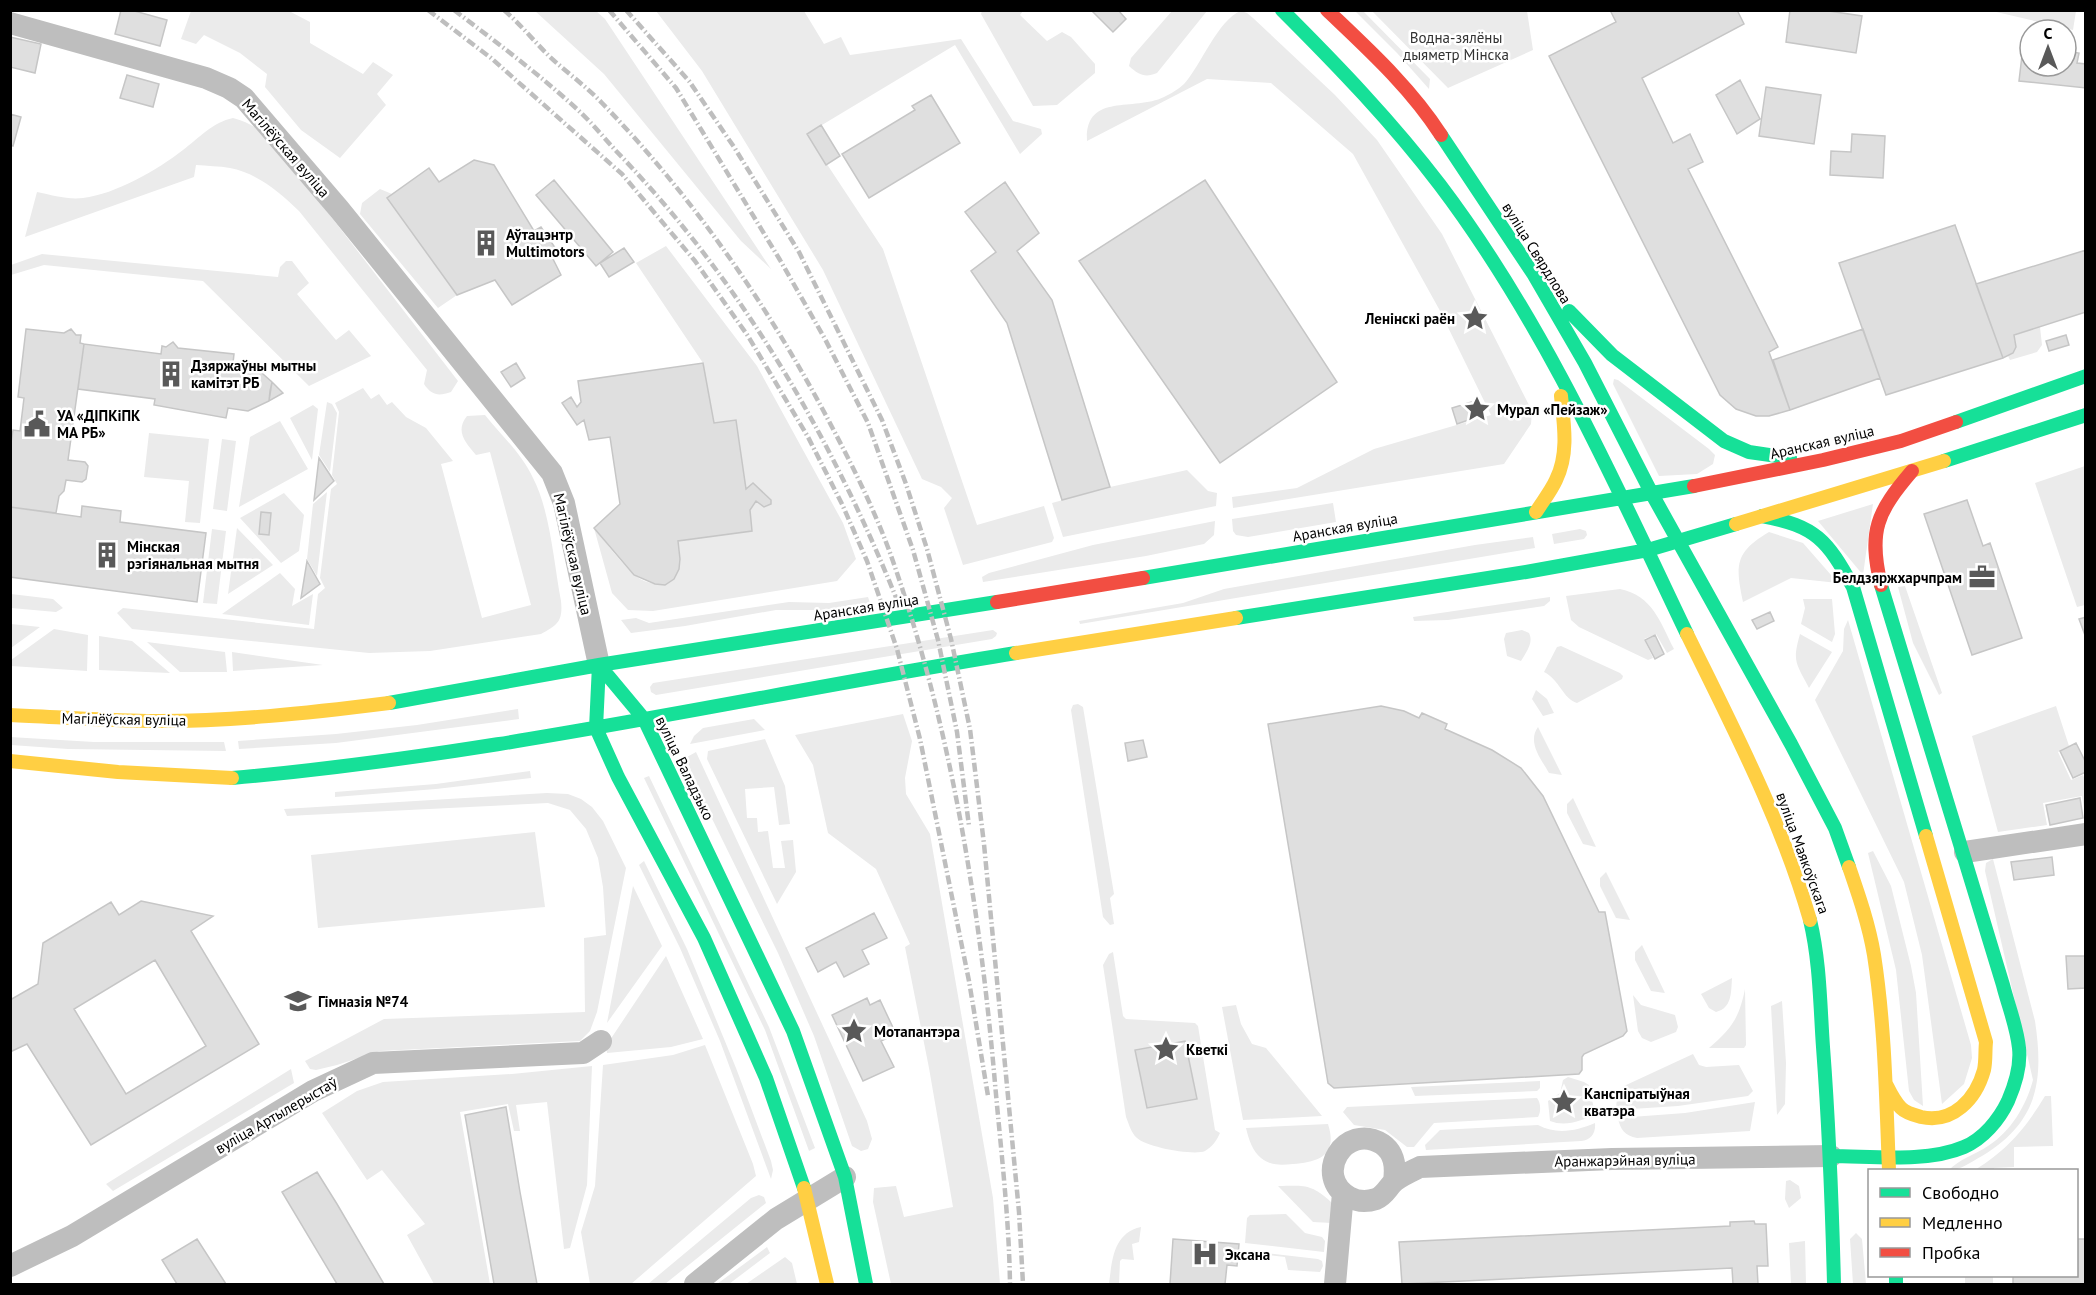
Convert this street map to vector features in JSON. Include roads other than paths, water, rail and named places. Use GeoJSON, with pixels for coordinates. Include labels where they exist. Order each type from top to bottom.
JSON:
{"type":"FeatureCollection","features":[{"type":"Feature","properties":{"kind":"main road"},"geometry":{"type":"LineString","coordinates":[[1282,10],[1348,75],[1404,140],[1447,196],[1510,288],[1623,500]]}},
{"type":"Feature","properties":{"kind":"main road","name":"вуліца Свярдлова"},"geometry":{"type":"LineString","coordinates":[[1327,10],[1387,68],[1424,109],[1534,275],[1585,363],[1678,541]]}},
{"type":"Feature","properties":{"kind":"main road"},"geometry":{"type":"LineString","coordinates":[[1534,275],[1612,356],[1724,441],[1749,452],[1774,457],[1823,460]]}},
{"type":"Feature","properties":{"kind":"main road","name":"Аранская вуліца"},"geometry":{"type":"LineString","coordinates":[[599,665],[1043,600],[1432,528],[1623,500],[1823,460],[1901,441],[2085,376]]}},
{"type":"Feature","properties":{"kind":"main road"},"geometry":{"type":"LineString","coordinates":[[1536,512],[1558,476],[1562,462],[1566,438],[1560,379]]}},
{"type":"Feature","properties":{"kind":"main road"},"geometry":{"type":"LineString","coordinates":[[10,761],[118,772],[232,777],[325,770],[596,728],[1049,642],[1526,572],[1648,550],[1912,471],[2085,416]]}},
{"type":"Feature","properties":{"kind":"main road"},"geometry":{"type":"LineString","coordinates":[[1831,1156],[1934,1154],[1952,1151],[1967,1145],[1988,1128],[2014,1089],[2019,1051],[1965,852],[1920,713],[1883,588],[1874,549],[1876,528],[1887,499],[1912,471]]}},
{"type":"Feature","properties":{"kind":"main road","name":"вуліца Маякоўскага"},"geometry":{"type":"LineString","coordinates":[[1623,500],[1773,812],[1798,880],[1810,921],[1818,959],[1831,1156],[1834,1284]]}},
{"type":"Feature","properties":{"kind":"main road"},"geometry":{"type":"LineString","coordinates":[[1762,516],[1798,524],[1815,535],[1832,550],[1853,587],[1986,1042],[1984,1071],[1968,1102],[1959,1112],[1932,1119],[1910,1115],[1901,1110],[1886,1084]]}},
{"type":"Feature","properties":{"kind":"main road"},"geometry":{"type":"LineString","coordinates":[[1678,541],[1835,828],[1865,914],[1874,954],[1884,1040],[1889,1169]]}},
{"type":"Feature","properties":{"kind":"main road"},"geometry":{"type":"LineString","coordinates":[[599,665],[596,728],[618,777],[708,949],[765,1078],[808,1199],[828,1284]]}},
{"type":"Feature","properties":{"kind":"main road","name":"Магілёўская вуліца"},"geometry":{"type":"LineString","coordinates":[[10,715],[148,721],[240,719],[410,700],[599,665]]}},
{"type":"Feature","properties":{"kind":"main road","name":"вуліца Валадзько"},"geometry":{"type":"LineString","coordinates":[[599,665],[644,719],[793,1031],[845,1178],[866,1284]]}},
{"type":"Feature","properties":{"kind":"street","name":"Магілёўская вуліца"},"geometry":{"type":"LineString","coordinates":[[10,23],[206,78],[229,88],[244,98],[339,209],[552,473],[564,503],[599,665]]}},
{"type":"Feature","properties":{"kind":"street"},"geometry":{"type":"LineString","coordinates":[[1965,852],[2085,834]]}},
{"type":"Feature","properties":{"kind":"street","name":"вуліца Артылерыстаў"},"geometry":{"type":"LineString","coordinates":[[10,1266],[72,1236],[313,1091],[373,1063],[583,1053],[601,1041]]}},
{"type":"Feature","properties":{"kind":"street","name":"Аранжарэйная вуліца"},"geometry":{"type":"LineString","coordinates":[[1343,1193],[1336,1185],[1333,1170],[1336,1156],[1343,1146],[1353,1140],[1365,1138],[1386,1147],[1393,1156],[1420,1167],[1612,1159],[1831,1156]]}},
{"type":"Feature","properties":{"kind":"street"},"geometry":{"type":"LineString","coordinates":[[1393,1156],[1396,1168],[1394,1181]]}},
{"type":"Feature","properties":{"kind":"street","name":"Аранжарэйная вуліца"},"geometry":{"type":"LineString","coordinates":[[1341,1220],[1364,1202],[1382,1196],[1394,1181],[1420,1167]]}},
{"type":"Feature","properties":{"kind":"street"},"geometry":{"type":"LineString","coordinates":[[695,1284],[776,1219],[845,1178]]}},
{"type":"Feature","properties":{"kind":"street"},"geometry":{"type":"LineString","coordinates":[[1335,1284],[1343,1193],[1364,1202]]}},
{"type":"Feature","properties":{"kind":"railway"},"geometry":{"type":"LineString","coordinates":[[428,10],[491,58],[622,174],[695,261],[748,336],[808,437],[842,504],[867,561],[897,649],[920,739],[969,981],[988,1096]]}},
{"type":"Feature","properties":{"kind":"railway"},"geometry":{"type":"LineString","coordinates":[[454,10],[533,71],[583,115],[663,203],[706,256],[782,368],[815,426],[847,486],[901,610]]}},
{"type":"Feature","properties":{"kind":"railway"},"geometry":{"type":"LineString","coordinates":[[504,10],[549,56],[596,97],[636,140],[669,178],[729,257],[757,298],[808,383],[855,472],[883,534],[910,613],[928,678],[944,742],[970,873],[994,1072],[1006,1205],[1010,1284]]}},
{"type":"Feature","properties":{"kind":"railway"},"geometry":{"type":"LineString","coordinates":[[609,10],[676,88],[780,260],[825,339],[868,423],[913,550],[938,640],[957,732],[969,826]]}},
{"type":"Feature","properties":{"kind":"railway"},"geometry":{"type":"LineString","coordinates":[[626,10],[689,81],[734,147],[799,252],[882,420],[927,549],[951,639],[970,729],[984,844],[1019,1212],[1023,1284]]}},
{"type":"Feature","properties":{"kind":"place","name":"Аўтацэнтр Multimotors"},"geometry":{"type":"Point","coordinates":[486,243]}},
{"type":"Feature","properties":{"kind":"place","name":"Ленінскі раён"},"geometry":{"type":"Point","coordinates":[1475,318]}},
{"type":"Feature","properties":{"kind":"place","name":"Дзяржаўны мытны камітэт РБ"},"geometry":{"type":"Point","coordinates":[171,374]}},
{"type":"Feature","properties":{"kind":"place","name":"Мурал «Пейзаж»"},"geometry":{"type":"Point","coordinates":[1477,409]}},
{"type":"Feature","properties":{"kind":"place","name":"УА «ДІПКіПК МА РБ»"},"geometry":{"type":"Point","coordinates":[37,424]}},
{"type":"Feature","properties":{"kind":"place","name":"Мінская рэгіянальная мытня"},"geometry":{"type":"Point","coordinates":[107,555]}},
{"type":"Feature","properties":{"kind":"place","name":"Белдзяржхарчпрам"},"geometry":{"type":"Point","coordinates":[1982,577]}},
{"type":"Feature","properties":{"kind":"place","name":"Гімназія №74"},"geometry":{"type":"Point","coordinates":[298,1001]}},
{"type":"Feature","properties":{"kind":"place","name":"Мотапантэра"},"geometry":{"type":"Point","coordinates":[854,1031]}},
{"type":"Feature","properties":{"kind":"place","name":"Кветкі"},"geometry":{"type":"Point","coordinates":[1166,1049]}},
{"type":"Feature","properties":{"kind":"place","name":"Канспіратыўная кватэра"},"geometry":{"type":"Point","coordinates":[1564,1102]}},
{"type":"Feature","properties":{"kind":"place","name":"Эксана"},"geometry":{"type":"Point","coordinates":[1205,1254]}},
{"type":"Feature","properties":{"kind":"park label","name":"Водна-зялёны дыяметр Мінска"},"geometry":{"type":"Point","coordinates":[1456,46]}}]}
